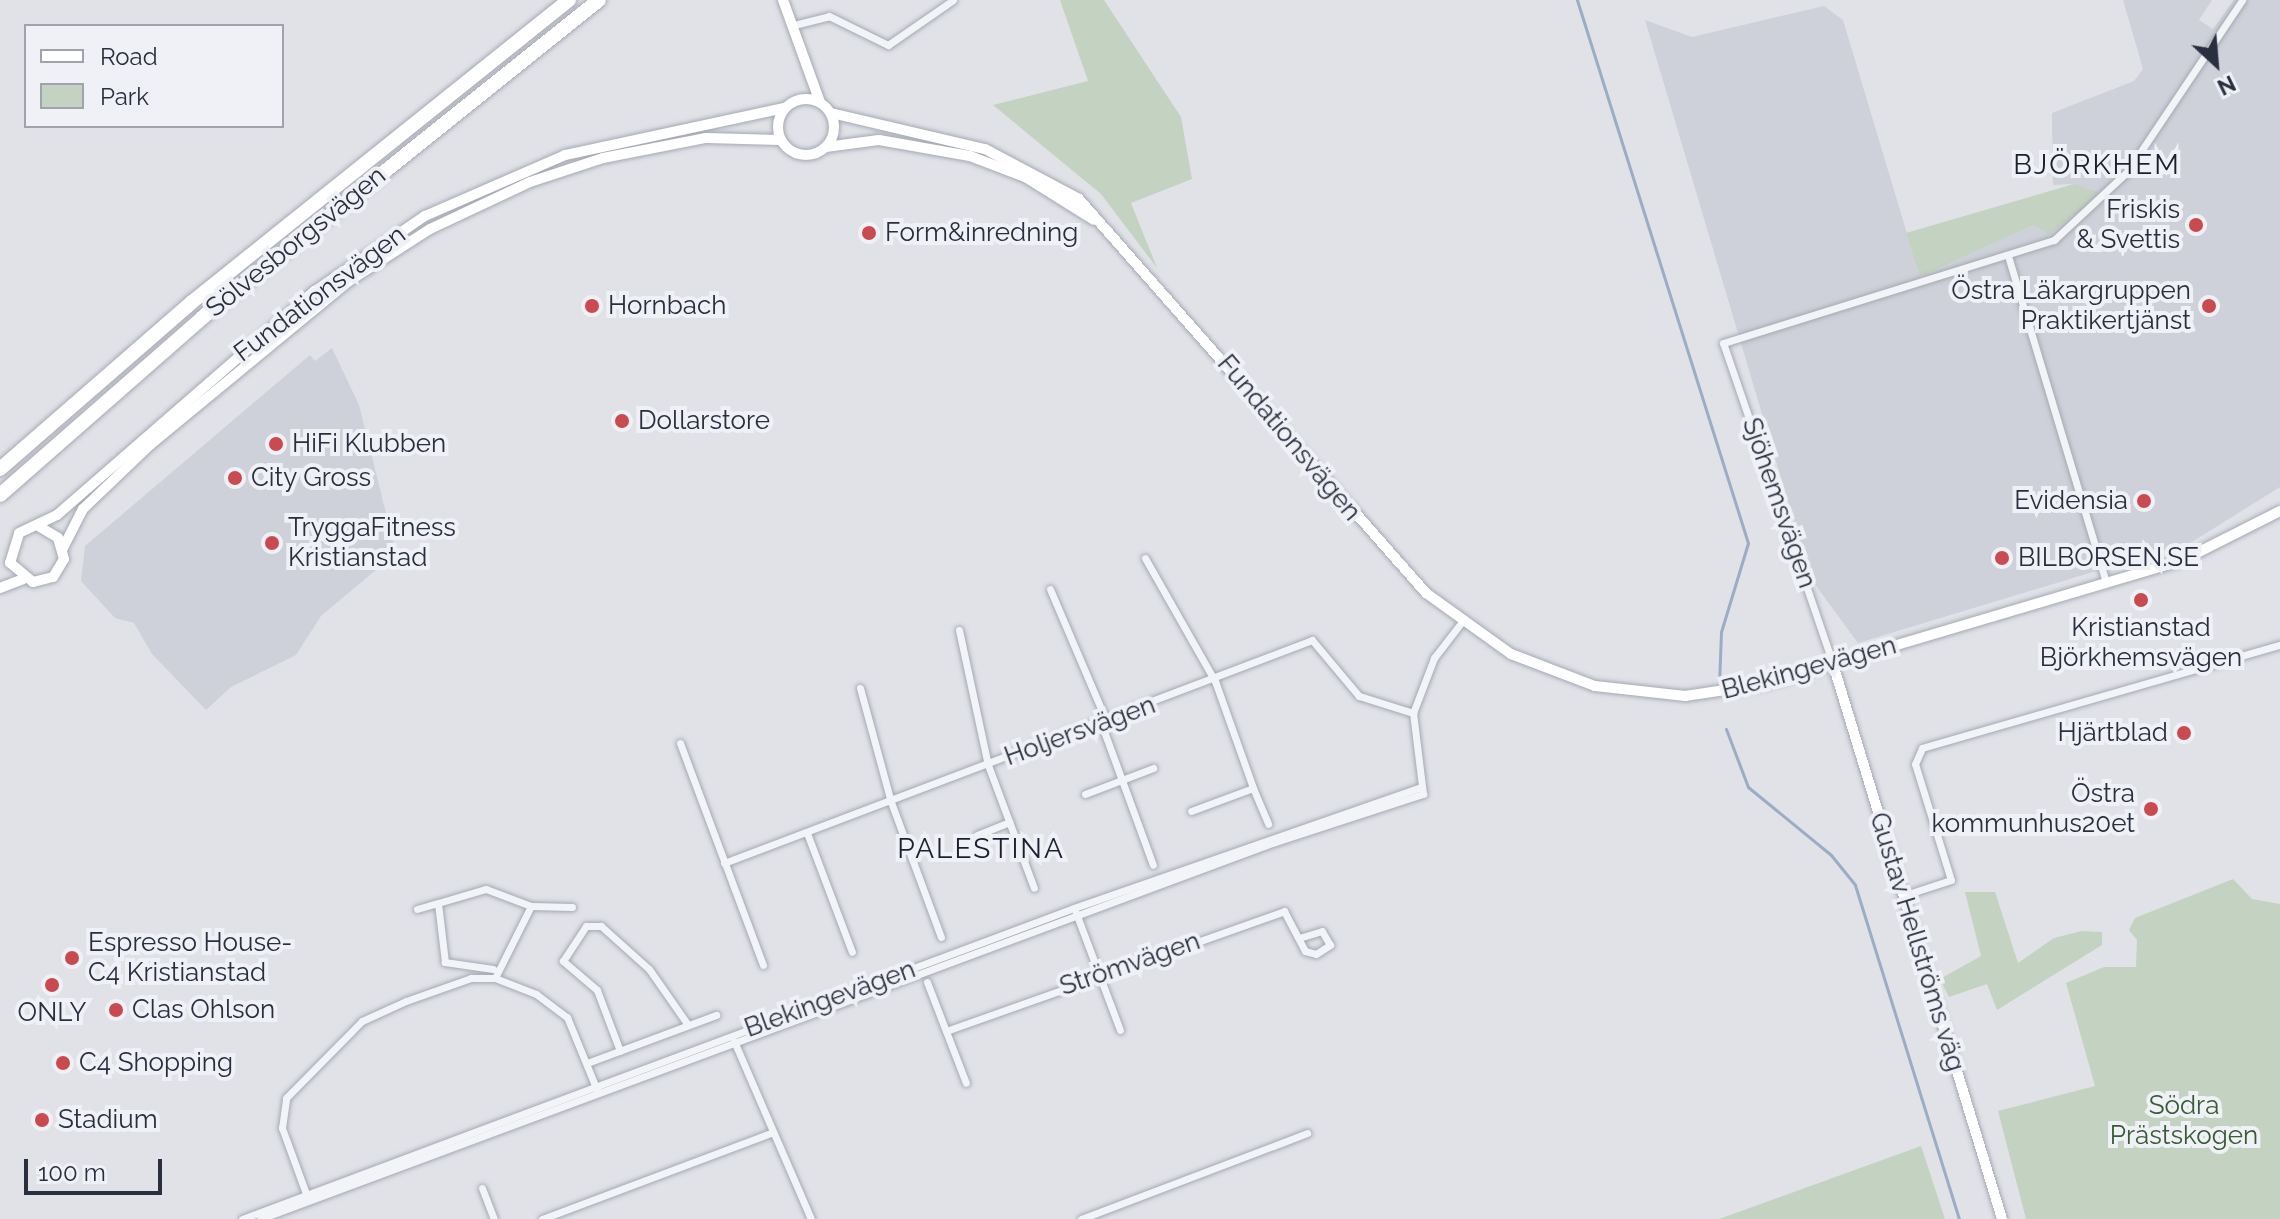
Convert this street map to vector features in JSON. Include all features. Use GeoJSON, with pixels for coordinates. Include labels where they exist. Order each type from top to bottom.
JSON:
{"type":"FeatureCollection","features":[{"type":"Feature","properties":{"kind":"highway","name":"Sölvesborgsvägen"},"geometry":{"type":"LineString","coordinates":[[0,469],[181,311],[569,0]]}},
{"type":"Feature","properties":{"kind":"highway","name":"Sölvesborgsvägen"},"geometry":{"type":"LineString","coordinates":[[0,495],[191,326],[599,0]]}},
{"type":"Feature","properties":{"kind":"main road"},"geometry":{"type":"LineString","coordinates":[[783,0],[798,24],[820,102],[831,113],[834,133],[826,147],[801,155],[780,140],[784,108],[798,99],[820,102]]}},
{"type":"Feature","properties":{"kind":"main road"},"geometry":{"type":"LineString","coordinates":[[798,99],[807,59]]}},
{"type":"Feature","properties":{"kind":"main road","name":"Fundationsvägen"},"geometry":{"type":"LineString","coordinates":[[40,527],[315,291],[425,216],[565,155],[784,108]]}},
{"type":"Feature","properties":{"kind":"main road","name":"Fundationsvägen"},"geometry":{"type":"LineString","coordinates":[[831,113],[1009,159],[1079,199],[1125,245],[1396,563],[1461,623]]}},
{"type":"Feature","properties":{"kind":"main road","name":"Fundationsvägen"},"geometry":{"type":"LineString","coordinates":[[63,548],[83,509],[150,445],[349,281],[430,229],[530,182],[629,152],[735,135],[780,140]]}},
{"type":"Feature","properties":{"kind":"main road","name":"Fundationsvägen"},"geometry":{"type":"LineString","coordinates":[[826,147],[895,141],[991,163],[1047,189],[1125,245]]}},
{"type":"Feature","properties":{"kind":"main road","name":"Blekingevägen"},"geometry":{"type":"LineString","coordinates":[[1461,623],[1552,673],[1638,694],[1714,694],[1833,664],[2216,548],[2280,511]]}},
{"type":"Feature","properties":{"kind":"main road"},"geometry":{"type":"LineString","coordinates":[[0,562],[19,533],[40,527],[63,548],[53,577],[23,579],[0,588]]}},
{"type":"Feature","properties":{"kind":"main road"},"geometry":{"type":"LineString","coordinates":[[9,552],[23,579]]}},
{"type":"Feature","properties":{"kind":"main road","name":"Gustav Hellströms väg"},"geometry":{"type":"LineString","coordinates":[[1833,664],[2002,1219]]}},
{"type":"Feature","properties":{"kind":"street"},"geometry":{"type":"LineString","coordinates":[[798,24],[823,15],[876,44],[894,45],[953,0]]}},
{"type":"Feature","properties":{"kind":"street"},"geometry":{"type":"LineString","coordinates":[[2106,583],[2009,259],[2054,240],[2111,193],[2242,0]]}},
{"type":"Feature","properties":{"kind":"street","name":"Sjöhemsvägen"},"geometry":{"type":"LineString","coordinates":[[1833,664],[1723,343],[2009,259]]}},
{"type":"Feature","properties":{"kind":"street"},"geometry":{"type":"LineString","coordinates":[[1145,558],[1215,681],[1268,824]]}},
{"type":"Feature","properties":{"kind":"street"},"geometry":{"type":"LineString","coordinates":[[1050,589],[1104,722],[1121,780],[1153,865]]}},
{"type":"Feature","properties":{"kind":"street","name":"Blekingevägen"},"geometry":{"type":"LineString","coordinates":[[260,1219],[308,1198],[1075,911],[1422,790],[1413,713],[1434,658],[1461,623]]}},
{"type":"Feature","properties":{"kind":"street"},"geometry":{"type":"LineString","coordinates":[[959,630],[988,765],[1034,888]]}},
{"type":"Feature","properties":{"kind":"street","name":"Holjersvägen"},"geometry":{"type":"LineString","coordinates":[[724,863],[1215,681],[1312,640],[1359,696],[1413,713]]}},
{"type":"Feature","properties":{"kind":"street"},"geometry":{"type":"LineString","coordinates":[[1905,895],[1951,880],[1915,764],[1922,748],[2280,645]]}},
{"type":"Feature","properties":{"kind":"street"},"geometry":{"type":"LineString","coordinates":[[860,688],[891,802],[941,937]]}},
{"type":"Feature","properties":{"kind":"street"},"geometry":{"type":"LineString","coordinates":[[680,743],[763,965]]}},
{"type":"Feature","properties":{"kind":"street"},"geometry":{"type":"LineString","coordinates":[[1085,794],[1153,768]]}},
{"type":"Feature","properties":{"kind":"street"},"geometry":{"type":"LineString","coordinates":[[1191,811],[1253,788]]}},
{"type":"Feature","properties":{"kind":"street"},"geometry":{"type":"LineString","coordinates":[[977,835],[1009,822]]}},
{"type":"Feature","properties":{"kind":"street"},"geometry":{"type":"LineString","coordinates":[[807,833],[852,952]]}},
{"type":"Feature","properties":{"kind":"street"},"geometry":{"type":"LineString","coordinates":[[417,909],[486,889],[531,906],[572,907]]}},
{"type":"Feature","properties":{"kind":"street"},"geometry":{"type":"LineString","coordinates":[[438,903],[445,962],[494,974],[562,1010],[597,1089]]}},
{"type":"Feature","properties":{"kind":"street"},"geometry":{"type":"LineString","coordinates":[[494,974],[531,906]]}},
{"type":"Feature","properties":{"kind":"street"},"geometry":{"type":"LineString","coordinates":[[1075,911],[1120,1030]]}},
{"type":"Feature","properties":{"kind":"street","name":"Strömvägen"},"geometry":{"type":"LineString","coordinates":[[946,1031],[1099,974],[1284,911],[1299,938]]}},
{"type":"Feature","properties":{"kind":"street"},"geometry":{"type":"LineString","coordinates":[[620,1051],[597,990],[563,961],[586,926],[601,926],[649,969],[688,1025]]}},
{"type":"Feature","properties":{"kind":"street"},"geometry":{"type":"LineString","coordinates":[[308,1198],[282,1128],[286,1098],[362,1021],[406,1001],[471,978],[494,974]]}},
{"type":"Feature","properties":{"kind":"street"},"geometry":{"type":"LineString","coordinates":[[927,982],[966,1083]]}},
{"type":"Feature","properties":{"kind":"street"},"geometry":{"type":"LineString","coordinates":[[587,1063],[716,1015]]}},
{"type":"Feature","properties":{"kind":"street"},"geometry":{"type":"LineString","coordinates":[[733,1039],[771,1133],[811,1219]]}},
{"type":"Feature","properties":{"kind":"street"},"geometry":{"type":"LineString","coordinates":[[542,1219],[771,1133]]}},
{"type":"Feature","properties":{"kind":"street"},"geometry":{"type":"LineString","coordinates":[[1081,1219],[1307,1133]]}},
{"type":"Feature","properties":{"kind":"street"},"geometry":{"type":"LineString","coordinates":[[482,1188],[494,1219]]}},
{"type":"Feature","properties":{"kind":"street","name":"Blekingevägen"},"geometry":{"type":"LineString","coordinates":[[242,1219],[308,1198]]}},
{"type":"Feature","properties":{"kind":"shaded area"},"geometry":{"type":"Polygon","coordinates":[[[2123,0],[2212,0],[2199,20],[2213,29],[2234,0],[2280,0],[2280,487],[2192,542],[1858,643],[1811,579],[1645,20],[1692,37],[1824,6],[1843,20],[1920,277],[2034,225],[2074,184],[2053,185],[2052,113],[2134,81],[2143,69],[2123,0]]]}},
{"type":"Feature","properties":{"kind":"shaded area"},"geometry":{"type":"Polygon","coordinates":[[[332,348],[359,405],[396,553],[321,616],[296,655],[231,687],[206,710],[152,654],[134,623],[115,618],[81,581],[85,546],[310,355],[315,361],[332,348]]]}},
{"type":"Feature","properties":{"kind":"green space"},"geometry":{"type":"Polygon","coordinates":[[[1060,0],[1104,0],[1181,117],[1192,179],[1131,203],[1157,268],[1101,194],[993,105],[1088,81],[1060,0]]]}},
{"type":"Feature","properties":{"kind":"green space"},"geometry":{"type":"Polygon","coordinates":[[[2074,184],[2103,194],[2049,234],[2034,225],[1920,277],[1906,233],[2074,184]]]}},
{"type":"Feature","properties":{"kind":"green space","name":"Södra Prästskogen"},"geometry":{"type":"Polygon","coordinates":[[[2233,879],[2252,899],[2280,904],[2280,1219],[2026,1219],[1998,1111],[2095,1086],[2066,983],[2104,967],[2136,967],[2137,940],[2129,930],[2135,918],[2233,879]]]}},
{"type":"Feature","properties":{"kind":"green space"},"geometry":{"type":"Polygon","coordinates":[[[1965,892],[1995,892],[2018,963],[2054,938],[2082,931],[2102,932],[2102,945],[1997,1010],[1987,984],[1949,997],[1940,979],[1981,956],[1965,892]]]}},
{"type":"Feature","properties":{"kind":"green space"},"geometry":{"type":"Polygon","coordinates":[[[1921,1146],[1945,1219],[1719,1219],[1921,1146]]]}},
{"type":"Feature","properties":{"kind":"waterway"},"geometry":{"type":"LineString","coordinates":[[1577,0],[1748,543],[1721,632],[1719,683]]}},
{"type":"Feature","properties":{"kind":"waterway"},"geometry":{"type":"LineString","coordinates":[[1726,729],[1748,787],[1831,855],[1855,885],[1959,1219]]}},
{"type":"Feature","properties":{"kind":"place","name":"Friskis & Svettis"},"geometry":{"type":"Point","coordinates":[2196,225]}},
{"type":"Feature","properties":{"kind":"place","name":"Form&inredning"},"geometry":{"type":"Point","coordinates":[869,233]}},
{"type":"Feature","properties":{"kind":"place","name":"Hornbach"},"geometry":{"type":"Point","coordinates":[592,306]}},
{"type":"Feature","properties":{"kind":"place","name":"Östra Läkargruppen Praktikertjänst"},"geometry":{"type":"Point","coordinates":[2209,306]}},
{"type":"Feature","properties":{"kind":"place","name":"Dollarstore"},"geometry":{"type":"Point","coordinates":[622,421]}},
{"type":"Feature","properties":{"kind":"place","name":"HiFi Klubben"},"geometry":{"type":"Point","coordinates":[276,444]}},
{"type":"Feature","properties":{"kind":"place","name":"City Gross"},"geometry":{"type":"Point","coordinates":[235,478]}},
{"type":"Feature","properties":{"kind":"place","name":"Evidensia"},"geometry":{"type":"Point","coordinates":[2144,501]}},
{"type":"Feature","properties":{"kind":"place","name":"TryggaFitness Kristianstad"},"geometry":{"type":"Point","coordinates":[272,543]}},
{"type":"Feature","properties":{"kind":"place","name":"BILBORSEN.SE"},"geometry":{"type":"Point","coordinates":[2002,558]}},
{"type":"Feature","properties":{"kind":"place","name":"Kristianstad Björkhemsvägen"},"geometry":{"type":"Point","coordinates":[2141,600]}},
{"type":"Feature","properties":{"kind":"place","name":"Hjärtblad"},"geometry":{"type":"Point","coordinates":[2184,733]}},
{"type":"Feature","properties":{"kind":"place","name":"Östra kommunhus20et"},"geometry":{"type":"Point","coordinates":[2151,809]}},
{"type":"Feature","properties":{"kind":"place","name":"Espresso House- C4 Kristianstad"},"geometry":{"type":"Point","coordinates":[72,958]}},
{"type":"Feature","properties":{"kind":"place","name":"ONLY"},"geometry":{"type":"Point","coordinates":[52,985]}},
{"type":"Feature","properties":{"kind":"place","name":"Clas Ohlson"},"geometry":{"type":"Point","coordinates":[116,1010]}},
{"type":"Feature","properties":{"kind":"place","name":"C4 Shopping"},"geometry":{"type":"Point","coordinates":[63,1063]}},
{"type":"Feature","properties":{"kind":"place","name":"Stadium"},"geometry":{"type":"Point","coordinates":[42,1120]}},
{"type":"Feature","properties":{"kind":"district","name":"BJÖRKHEM"},"geometry":{"type":"Point","coordinates":[2097,165]}},
{"type":"Feature","properties":{"kind":"district","name":"PALESTINA"},"geometry":{"type":"Point","coordinates":[981,849]}}]}
